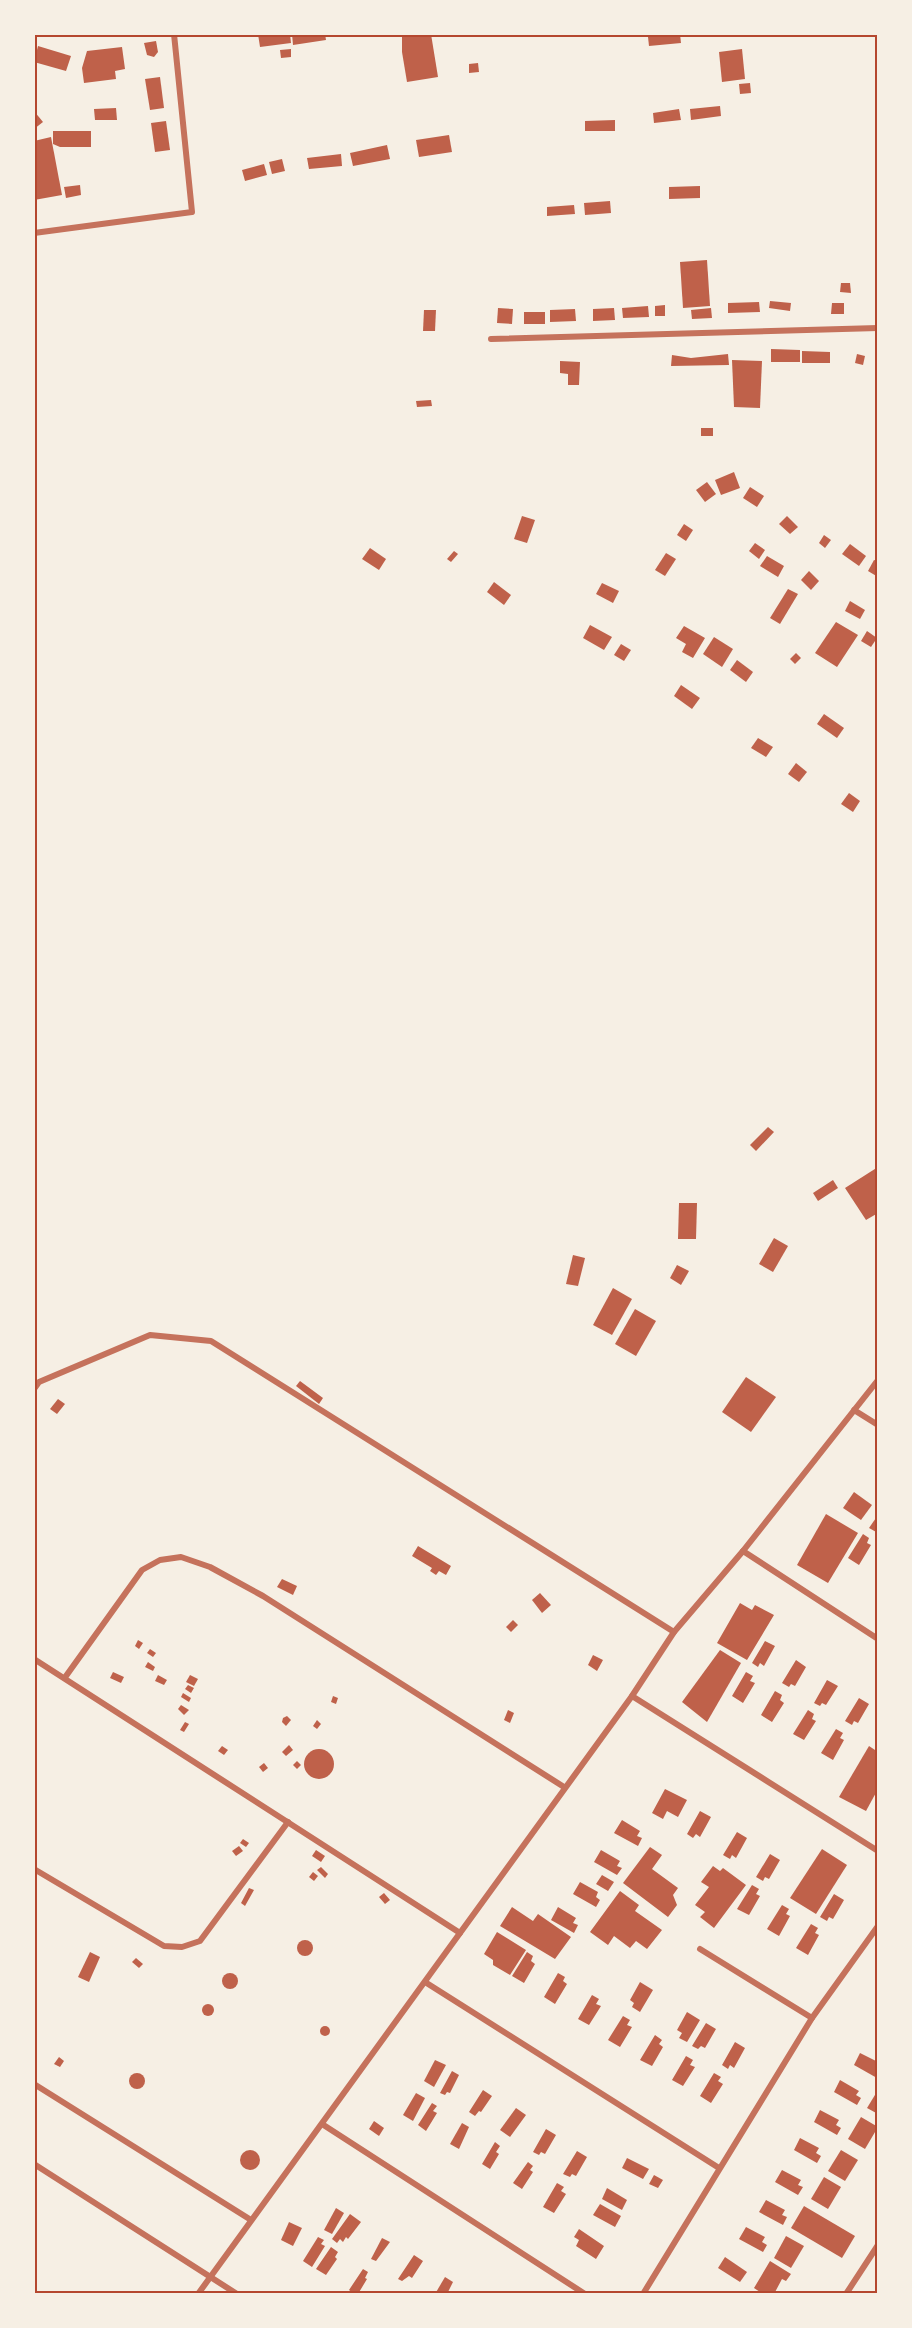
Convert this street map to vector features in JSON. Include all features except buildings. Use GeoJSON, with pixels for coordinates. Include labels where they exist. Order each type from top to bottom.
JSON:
{"type":"FeatureCollection","features":[{"type":"Feature","properties":{"kind":"street"},"geometry":{"type":"LineString","coordinates":[[34,232],[192,212],[174,34]]}},
{"type":"Feature","properties":{"kind":"street"},"geometry":{"type":"LineString","coordinates":[[491,339],[878,328]]}},
{"type":"Feature","properties":{"kind":"street"},"geometry":{"type":"LineString","coordinates":[[34,1389],[39,1382],[150,1335],[211,1341],[674,1632]]}},
{"type":"Feature","properties":{"kind":"street"},"geometry":{"type":"LineString","coordinates":[[198,2294],[632,1696],[674,1632],[743,1551],[878,1380]]}},
{"type":"Feature","properties":{"kind":"street"},"geometry":{"type":"LineString","coordinates":[[854,1410],[878,1425]]}},
{"type":"Feature","properties":{"kind":"street"},"geometry":{"type":"LineString","coordinates":[[743,1551],[878,1639]]}},
{"type":"Feature","properties":{"kind":"street"},"geometry":{"type":"LineString","coordinates":[[66,1676],[142,1569],[160,1560],[181,1557],[210,1567],[263,1596],[564,1787]]}},
{"type":"Feature","properties":{"kind":"street"},"geometry":{"type":"LineString","coordinates":[[34,1659],[66,1676],[460,1933]]}},
{"type":"Feature","properties":{"kind":"street"},"geometry":{"type":"LineString","coordinates":[[632,1696],[878,1851]]}},
{"type":"Feature","properties":{"kind":"street"},"geometry":{"type":"LineString","coordinates":[[34,1869],[164,1946],[182,1947],[200,1941],[288,1822]]}},
{"type":"Feature","properties":{"kind":"street"},"geometry":{"type":"LineString","coordinates":[[643,2294],[812,2018],[878,1926]]}},
{"type":"Feature","properties":{"kind":"street"},"geometry":{"type":"LineString","coordinates":[[700,1949],[812,2018]]}},
{"type":"Feature","properties":{"kind":"street"},"geometry":{"type":"LineString","coordinates":[[425,1982],[719,2168]]}},
{"type":"Feature","properties":{"kind":"street"},"geometry":{"type":"LineString","coordinates":[[34,2084],[251,2220]]}},
{"type":"Feature","properties":{"kind":"street"},"geometry":{"type":"LineString","coordinates":[[322,2124],[585,2294]]}},
{"type":"Feature","properties":{"kind":"street"},"geometry":{"type":"LineString","coordinates":[[34,2164],[237,2294]]}},
{"type":"Feature","properties":{"kind":"street"},"geometry":{"type":"LineString","coordinates":[[846,2294],[878,2245]]}}]}
